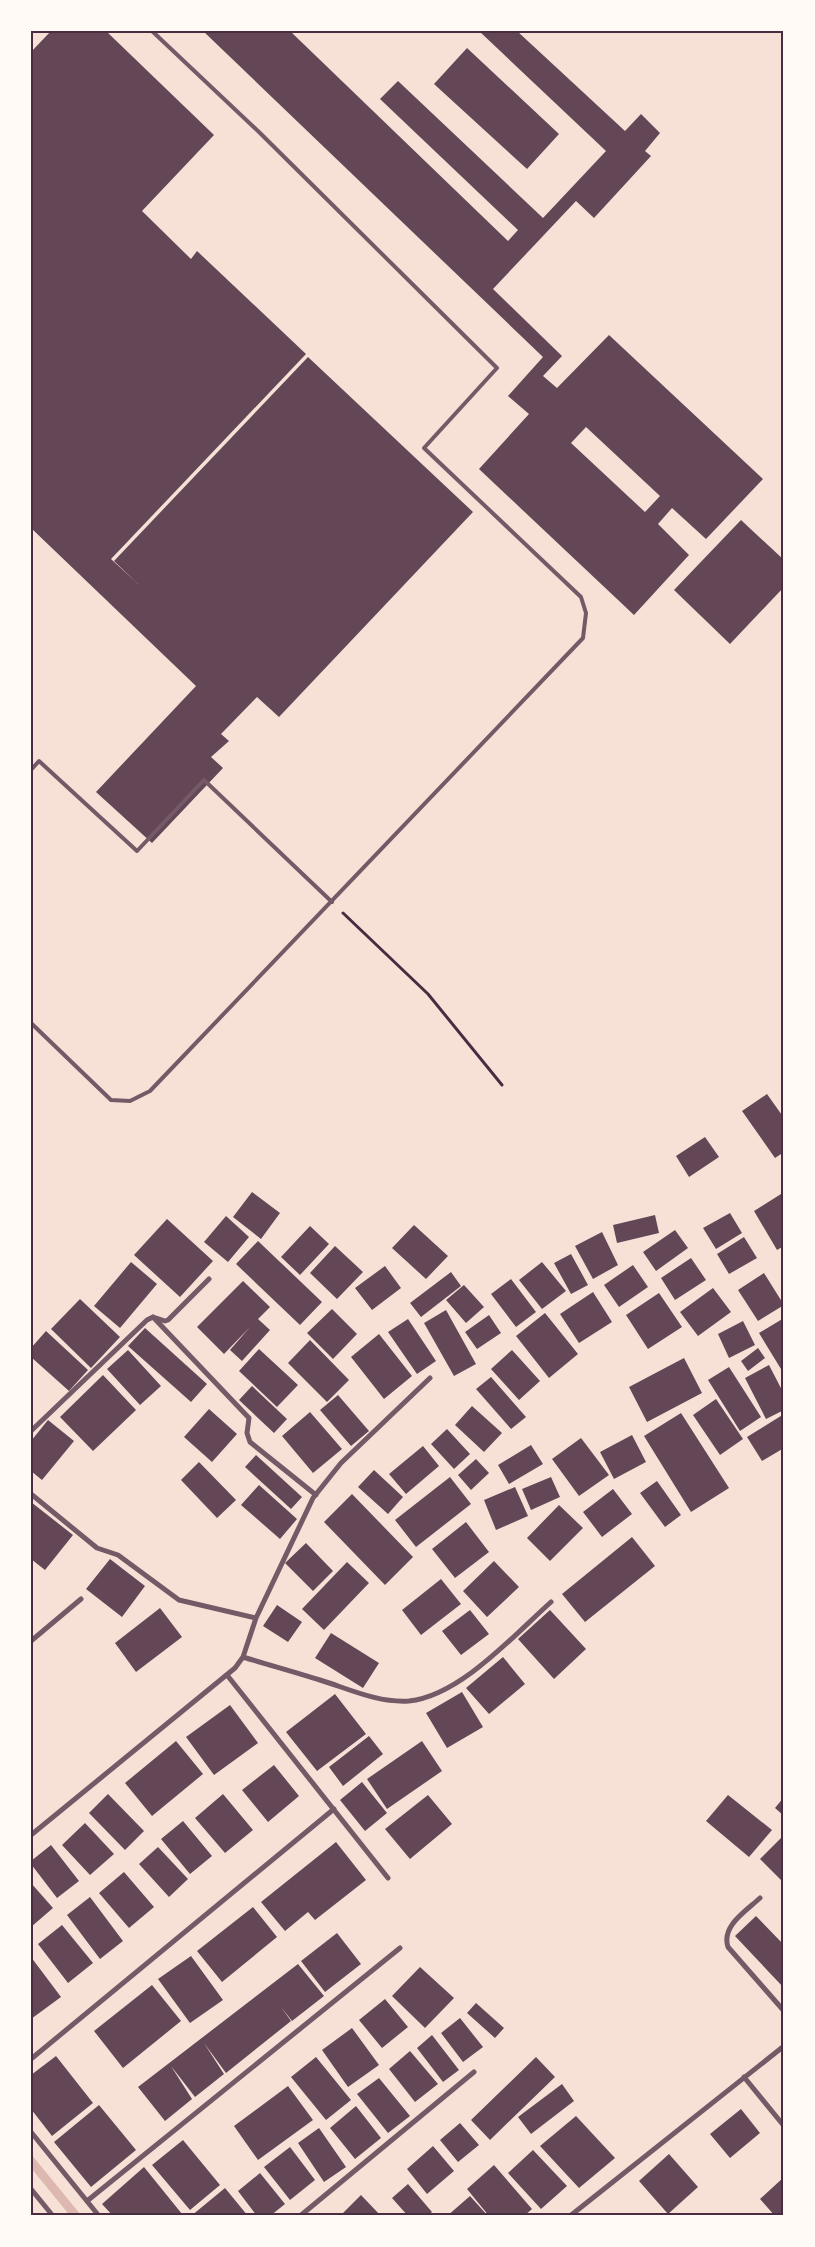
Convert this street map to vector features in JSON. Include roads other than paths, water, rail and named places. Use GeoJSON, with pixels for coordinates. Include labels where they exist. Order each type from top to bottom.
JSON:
{"type":"FeatureCollection","features":[{"type":"Feature","properties":{"kind":"street"},"geometry":{"type":"LineString","coordinates":[[153,1317],[165,1321],[168,1320],[209,1279]]}},
{"type":"Feature","properties":{"kind":"street"},"geometry":{"type":"LineString","coordinates":[[31,1431],[131,1335],[153,1317]]}},
{"type":"Feature","properties":{"kind":"street"},"geometry":{"type":"LineString","coordinates":[[153,1317],[249,1418],[247,1433],[250,1442],[316,1495]]}},
{"type":"Feature","properties":{"kind":"street"},"geometry":{"type":"LineString","coordinates":[[31,1835],[226,1675],[243,1657],[256,1618],[316,1495],[341,1463],[430,1378]]}},
{"type":"Feature","properties":{"kind":"street"},"geometry":{"type":"LineString","coordinates":[[31,1494],[97,1548],[118,1555],[168,1594],[193,1604],[256,1618]]}},
{"type":"Feature","properties":{"kind":"street"},"geometry":{"type":"LineString","coordinates":[[31,1640],[81,1599]]}},
{"type":"Feature","properties":{"kind":"street"},"geometry":{"type":"LineString","coordinates":[[243,1657],[380,1700],[410,1701],[434,1694],[454,1684],[480,1665],[551,1602]]}},
{"type":"Feature","properties":{"kind":"street"},"geometry":{"type":"LineString","coordinates":[[226,1675],[388,1878]]}},
{"type":"Feature","properties":{"kind":"street"},"geometry":{"type":"LineString","coordinates":[[31,2059],[334,1810]]}},
{"type":"Feature","properties":{"kind":"street"},"geometry":{"type":"LineString","coordinates":[[760,1898],[728,1929],[725,1938],[728,1947],[784,2011]]}},
{"type":"Feature","properties":{"kind":"street"},"geometry":{"type":"LineString","coordinates":[[87,2200],[400,1948]]}},
{"type":"Feature","properties":{"kind":"street"},"geometry":{"type":"LineString","coordinates":[[570,2216],[784,2046]]}},
{"type":"Feature","properties":{"kind":"street"},"geometry":{"type":"LineString","coordinates":[[300,2216],[474,2072]]}},
{"type":"Feature","properties":{"kind":"street"},"geometry":{"type":"LineString","coordinates":[[744,2077],[784,2126]]}},
{"type":"Feature","properties":{"kind":"street"},"geometry":{"type":"LineString","coordinates":[[31,2132],[99,2216]]}},
{"type":"Feature","properties":{"kind":"street"},"geometry":{"type":"LineString","coordinates":[[31,2189],[53,2216]]}},
{"type":"Feature","properties":{"kind":"lane"},"geometry":{"type":"LineString","coordinates":[[31,1023],[111,1100],[130,1101],[150,1091],[583,638],[586,614],[581,597],[424,448],[497,368],[260,133],[152,31]]}},
{"type":"Feature","properties":{"kind":"lane"},"geometry":{"type":"LineString","coordinates":[[31,770],[39,761],[136,851],[204,780],[332,902]]}},
{"type":"Feature","properties":{"kind":"waterway"},"geometry":{"type":"LineString","coordinates":[[31,2161],[76,2216]]}}]}
